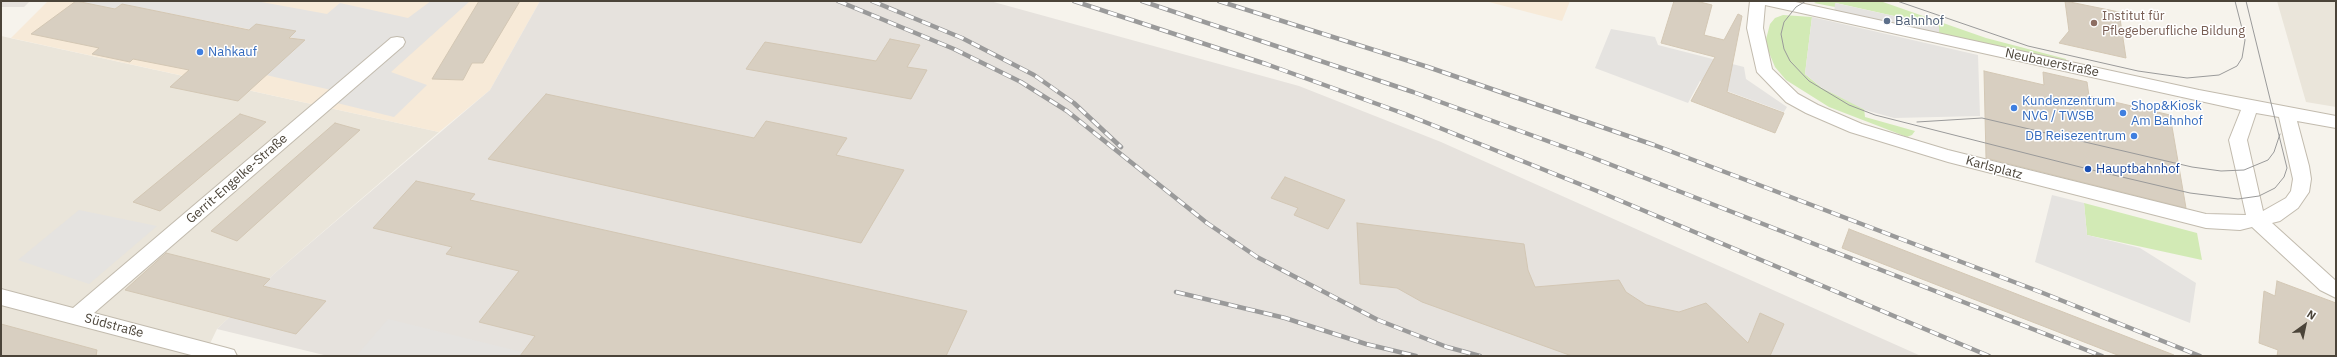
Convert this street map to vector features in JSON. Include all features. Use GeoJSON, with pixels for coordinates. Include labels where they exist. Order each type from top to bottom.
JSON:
{"type":"FeatureCollection","features":[{"type":"Feature","properties":{"kind":"street","name":"Karlsplatz"},"geometry":{"type":"LineString","coordinates":[[1758,1],[1755,28],[1762,66],[1792,98],[1812,109],[1863,130],[1948,156],[2219,224],[2240,224],[2280,212],[2292,203],[2300,192],[2302,179],[2300,166],[2286,112]]}},
{"type":"Feature","properties":{"kind":"street","name":"Neubauerstraße"},"geometry":{"type":"LineString","coordinates":[[1768,1],[2199,96],[2336,122]]}},
{"type":"Feature","properties":{"kind":"street","name":"Gerrit-Engelke-Straße"},"geometry":{"type":"LineString","coordinates":[[77,316],[397,42]]}},
{"type":"Feature","properties":{"kind":"street"},"geometry":{"type":"LineString","coordinates":[[2248,112],[2238,140],[2256,220],[2330,289]]}},
{"type":"Feature","properties":{"kind":"street","name":"Südstraße"},"geometry":{"type":"LineString","coordinates":[[1,297],[77,316],[194,352],[227,356]]}},
{"type":"Feature","properties":{"kind":"shaded area"},"geometry":{"type":"Polygon","coordinates":[[[1,1],[30,1],[24,7],[1,7],[1,1]]]}},
{"type":"Feature","properties":{"kind":"shaded area"},"geometry":{"type":"Polygon","coordinates":[[[48,1],[540,1],[490,90],[439,132],[11,38],[48,1]]]}},
{"type":"Feature","properties":{"kind":"shaded area"},"geometry":{"type":"Polygon","coordinates":[[[76,1],[256,1],[327,14],[340,3],[408,18],[431,1],[470,1],[391,72],[427,85],[394,117],[337,103],[331,90],[266,75],[304,40],[122,4],[115,9],[76,1]]]}},
{"type":"Feature","properties":{"kind":"shaded area"},"geometry":{"type":"Polygon","coordinates":[[[540,1],[990,1],[1299,86],[1441,142],[1921,356],[328,356],[217,329],[275,273],[490,90],[540,1]]]}},
{"type":"Feature","properties":{"kind":"shaded area"},"geometry":{"type":"Polygon","coordinates":[[[1485,1],[1570,1],[1562,21],[1485,1]]]}},
{"type":"Feature","properties":{"kind":"shaded area"},"geometry":{"type":"Polygon","coordinates":[[[2277,1],[2336,1],[2336,107],[2306,102],[2277,1]]]}},
{"type":"Feature","properties":{"kind":"shaded area","name":"Bahnhof"},"geometry":{"type":"Polygon","coordinates":[[[1835,3],[1939,26],[1939,39],[1834,16],[1835,3]]]}},
{"type":"Feature","properties":{"kind":"shaded area"},"geometry":{"type":"Polygon","coordinates":[[[1812,17],[1978,55],[1980,116],[1894,118],[1865,110],[1822,88],[1805,74],[1812,17]]]}},
{"type":"Feature","properties":{"kind":"shaded area"},"geometry":{"type":"Polygon","coordinates":[[[1611,29],[1655,37],[1658,45],[1744,67],[1746,79],[1787,107],[1784,112],[1700,81],[1688,103],[1595,68],[1611,29]]]}},
{"type":"Feature","properties":{"kind":"shaded area"},"geometry":{"type":"Polygon","coordinates":[[[1,36],[439,132],[275,273],[217,329],[204,356],[1,356],[1,36]]]}},
{"type":"Feature","properties":{"kind":"shaded area"},"geometry":{"type":"Polygon","coordinates":[[[2052,195],[2084,203],[2087,235],[2140,248],[2196,283],[2190,323],[2035,262],[2052,195]]]}},
{"type":"Feature","properties":{"kind":"shaded area"},"geometry":{"type":"Polygon","coordinates":[[[79,210],[157,226],[89,284],[18,260],[79,210]]]}},
{"type":"Feature","properties":{"kind":"shaded area"},"geometry":{"type":"Polygon","coordinates":[[[388,319],[522,352],[520,356],[356,356],[388,319]]]}},
{"type":"Feature","properties":{"kind":"green space"},"geometry":{"type":"Polygon","coordinates":[[[1818,1],[1883,2],[1986,38],[2066,59],[2067,62],[1939,34],[1939,26],[1836,3],[1835,7],[1814,3],[1818,1]]]}},
{"type":"Feature","properties":{"kind":"green space"},"geometry":{"type":"Polygon","coordinates":[[[1783,15],[1812,17],[1805,74],[1822,88],[1864,108],[1865,117],[1915,131],[1912,135],[1907,137],[1829,107],[1786,80],[1775,67],[1765,43],[1770,24],[1775,18],[1783,15]]]}},
{"type":"Feature","properties":{"kind":"green space"},"geometry":{"type":"Polygon","coordinates":[[[2084,203],[2197,233],[2202,260],[2087,235],[2084,203]]]}},
{"type":"Feature","properties":{"kind":"building"},"geometry":{"type":"Polygon","coordinates":[[[76,1],[115,9],[122,4],[249,30],[256,24],[296,31],[289,38],[305,40],[238,101],[170,87],[189,70],[133,59],[130,62],[92,54],[99,48],[31,34],[76,1]]]}},
{"type":"Feature","properties":{"kind":"building"},"geometry":{"type":"Polygon","coordinates":[[[479,1],[520,1],[483,63],[472,63],[463,80],[432,79],[479,1]]]}},
{"type":"Feature","properties":{"kind":"building"},"geometry":{"type":"Polygon","coordinates":[[[1674,1],[1696,1],[1712,5],[1704,35],[1724,40],[1738,14],[1742,16],[1727,92],[1784,113],[1775,133],[1691,101],[1715,57],[1661,43],[1674,1]]]}},
{"type":"Feature","properties":{"kind":"building"},"geometry":{"type":"Polygon","coordinates":[[[2065,1],[2119,12],[2126,58],[2059,43],[2069,31],[2065,1]]]}},
{"type":"Feature","properties":{"kind":"building"},"geometry":{"type":"Polygon","coordinates":[[[890,39],[920,45],[907,67],[927,70],[911,99],[746,69],[765,42],[876,61],[890,39]]]}},
{"type":"Feature","properties":{"kind":"building"},"geometry":{"type":"Polygon","coordinates":[[[1984,71],[2044,85],[2043,72],[2087,82],[2089,96],[2170,115],[2186,208],[1986,158],[1984,71]]]}},
{"type":"Feature","properties":{"kind":"building"},"geometry":{"type":"Polygon","coordinates":[[[546,94],[754,138],[766,121],[847,138],[836,155],[904,170],[861,243],[488,159],[546,94]]]}},
{"type":"Feature","properties":{"kind":"building"},"geometry":{"type":"Polygon","coordinates":[[[240,114],[266,122],[160,211],[133,202],[240,114]]]}},
{"type":"Feature","properties":{"kind":"building"},"geometry":{"type":"Polygon","coordinates":[[[335,123],[360,130],[237,241],[211,231],[335,123]]]}},
{"type":"Feature","properties":{"kind":"building"},"geometry":{"type":"Polygon","coordinates":[[[1285,177],[1345,200],[1328,229],[1294,215],[1298,208],[1271,198],[1285,177]]]}},
{"type":"Feature","properties":{"kind":"building"},"geometry":{"type":"Polygon","coordinates":[[[416,181],[475,194],[470,200],[967,311],[946,356],[520,356],[535,336],[479,322],[519,271],[446,254],[452,247],[373,228],[416,181]]]}},
{"type":"Feature","properties":{"kind":"building"},"geometry":{"type":"Polygon","coordinates":[[[1357,223],[1524,244],[1528,270],[1535,287],[1619,280],[1626,292],[1646,305],[1679,312],[1706,303],[1748,343],[1760,313],[1784,324],[1770,356],[1572,356],[1422,302],[1397,288],[1360,284],[1357,223]]]}},
{"type":"Feature","properties":{"kind":"building"},"geometry":{"type":"Polygon","coordinates":[[[1849,229],[2174,356],[2120,356],[1842,248],[1849,229]]]}},
{"type":"Feature","properties":{"kind":"building"},"geometry":{"type":"Polygon","coordinates":[[[166,253],[270,279],[263,286],[326,301],[296,334],[125,290],[166,253]]]}},
{"type":"Feature","properties":{"kind":"building"},"geometry":{"type":"Polygon","coordinates":[[[2277,281],[2336,303],[2336,356],[2277,356],[2278,350],[2259,343],[2264,291],[2275,296],[2277,281]]]}},
{"type":"Feature","properties":{"kind":"building"},"geometry":{"type":"Polygon","coordinates":[[[1,324],[97,350],[96,356],[1,356],[1,324]]]}},
{"type":"Feature","properties":{"kind":"tram line"},"geometry":{"type":"LineString","coordinates":[[1806,1],[1796,7],[1784,22],[1781,34],[1784,49],[1790,61],[1809,81],[1849,105],[1875,115],[2088,169],[2190,193],[2238,199],[2259,196],[2275,188],[2284,177],[2287,168],[2279,136]]}},
{"type":"Feature","properties":{"kind":"tram line"},"geometry":{"type":"LineString","coordinates":[[1897,1],[2028,46],[2138,71],[2187,78],[2219,75],[2237,66],[2242,58],[2245,40],[2235,1]]}},
{"type":"Feature","properties":{"kind":"tram line"},"geometry":{"type":"LineString","coordinates":[[2246,1],[2279,136]]}},
{"type":"Feature","properties":{"kind":"tram line"},"geometry":{"type":"LineString","coordinates":[[1917,122],[1982,118],[2192,167],[2221,171],[2244,170],[2268,160],[2274,152],[2279,136]]}},
{"type":"Feature","properties":{"kind":"railway"},"geometry":{"type":"LineString","coordinates":[[838,1],[954,49],[1021,82],[1067,111],[1207,223],[1257,257],[1378,320],[1447,347],[1480,356]]}},
{"type":"Feature","properties":{"kind":"railway"},"geometry":{"type":"LineString","coordinates":[[872,1],[962,38],[1034,75],[1074,103],[1121,147]]}},
{"type":"Feature","properties":{"kind":"railway"},"geometry":{"type":"LineString","coordinates":[[1074,1],[1266,64],[1405,114],[1602,193],[1989,356]]}},
{"type":"Feature","properties":{"kind":"railway"},"geometry":{"type":"LineString","coordinates":[[1142,1],[1413,92],[1586,155],[2102,356]]}},
{"type":"Feature","properties":{"kind":"railway"},"geometry":{"type":"LineString","coordinates":[[1219,1],[1428,67],[1654,145],[2043,293],[2200,356]]}},
{"type":"Feature","properties":{"kind":"railway"},"geometry":{"type":"LineString","coordinates":[[1176,292],[1285,318],[1366,344],[1416,356]]}},
{"type":"Feature","properties":{"kind":"place","name":"Bahnhof"},"geometry":{"type":"Point","coordinates":[1887,21]}},
{"type":"Feature","properties":{"kind":"place","name":"Institut für Pflegeberufliche Bildung"},"geometry":{"type":"Point","coordinates":[2094,23]}},
{"type":"Feature","properties":{"kind":"place","name":"Nahkauf"},"geometry":{"type":"Point","coordinates":[200,52]}},
{"type":"Feature","properties":{"kind":"place","name":"Kundenzentrum NVG / TWSB"},"geometry":{"type":"Point","coordinates":[2014,108]}},
{"type":"Feature","properties":{"kind":"place","name":"Shop&Kiosk Am Bahnhof"},"geometry":{"type":"Point","coordinates":[2123,113]}},
{"type":"Feature","properties":{"kind":"place","name":"DB Reisezentrum"},"geometry":{"type":"Point","coordinates":[2134,136]}},
{"type":"Feature","properties":{"kind":"place","name":"Hauptbahnhof"},"geometry":{"type":"Point","coordinates":[2088,169]}}]}
